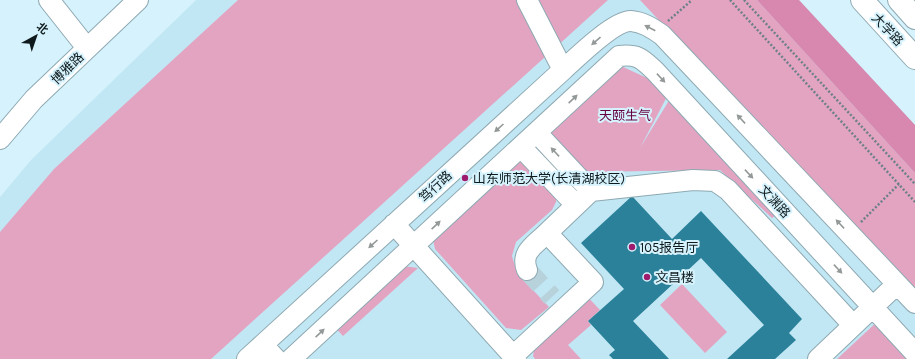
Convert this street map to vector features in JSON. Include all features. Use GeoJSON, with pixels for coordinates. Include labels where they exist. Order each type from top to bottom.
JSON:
{"type":"FeatureCollection","features":[{"type":"Feature","properties":{"kind":"main road","name":"大学路"},"geometry":{"type":"LineString","coordinates":[[862,0],[915,58]]}},
{"type":"Feature","properties":{"kind":"main road"},"geometry":{"type":"LineString","coordinates":[[899,0],[915,18]]}},
{"type":"Feature","properties":{"kind":"street"},"geometry":{"type":"LineString","coordinates":[[49,0],[87,48]]}},
{"type":"Feature","properties":{"kind":"street","name":"博雅路"},"geometry":{"type":"LineString","coordinates":[[0,139],[34,99],[138,0]]}},
{"type":"Feature","properties":{"kind":"street"},"geometry":{"type":"LineString","coordinates":[[527,0],[563,70]]}},
{"type":"Feature","properties":{"kind":"street","name":"笃行路"},"geometry":{"type":"LineString","coordinates":[[247,359],[534,95],[605,33],[629,21],[648,26],[656,31]]}},
{"type":"Feature","properties":{"kind":"street"},"geometry":{"type":"LineString","coordinates":[[656,31],[662,35],[915,303]]}},
{"type":"Feature","properties":{"kind":"street","name":"文渊路"},"geometry":{"type":"LineString","coordinates":[[555,116],[619,56],[631,55],[641,58],[915,353]]}},
{"type":"Feature","properties":{"kind":"street"},"geometry":{"type":"LineString","coordinates":[[292,359],[555,116],[534,95]]}},
{"type":"Feature","properties":{"kind":"street"},"geometry":{"type":"LineString","coordinates":[[537,133],[591,191]]}},
{"type":"Feature","properties":{"kind":"street"},"geometry":{"type":"LineString","coordinates":[[521,147],[576,205]]}},
{"type":"Feature","properties":{"kind":"street"},"geometry":{"type":"LineString","coordinates":[[444,178],[465,199]]}},
{"type":"Feature","properties":{"kind":"street"},"geometry":{"type":"LineString","coordinates":[[527,270],[524,262],[526,254],[591,191],[693,180],[715,181],[728,190],[775,243],[854,325]]}},
{"type":"Feature","properties":{"kind":"street"},"geometry":{"type":"LineString","coordinates":[[394,224],[514,357],[593,282],[547,233]]}},
{"type":"Feature","properties":{"kind":"street"},"geometry":{"type":"LineString","coordinates":[[775,243],[796,225]]}},
{"type":"Feature","properties":{"kind":"street"},"geometry":{"type":"LineString","coordinates":[[344,270],[366,290]]}},
{"type":"Feature","properties":{"kind":"street"},"geometry":{"type":"LineString","coordinates":[[818,359],[897,284]]}},
{"type":"Feature","properties":{"kind":"street"},"geometry":{"type":"LineString","coordinates":[[263,345],[276,359]]}},
{"type":"Feature","properties":{"kind":"path"},"geometry":{"type":"LineString","coordinates":[[656,31],[692,0]]}},
{"type":"Feature","properties":{"kind":"path"},"geometry":{"type":"LineString","coordinates":[[730,0],[915,202]]}},
{"type":"Feature","properties":{"kind":"path"},"geometry":{"type":"LineString","coordinates":[[744,0],[915,184]]}},
{"type":"Feature","properties":{"kind":"path"},"geometry":{"type":"LineString","coordinates":[[849,233],[899,184]]}},
{"type":"Feature","properties":{"kind":"shaded area","name":"山东师范大学(长清湖校区)"},"geometry":{"type":"Polygon","coordinates":[[[196,0],[799,0],[915,125],[915,359],[0,359],[0,197],[31,160],[196,0]]]}},
{"type":"Feature","properties":{"kind":"shaded area"},"geometry":{"type":"Polygon","coordinates":[[[757,0],[799,0],[915,125],[915,173],[757,0]]]}},
{"type":"Feature","properties":{"kind":"green space"},"geometry":{"type":"Polygon","coordinates":[[[238,0],[608,0],[211,359],[0,359],[0,232],[54,169],[238,0]]]}},
{"type":"Feature","properties":{"kind":"green space"},"geometry":{"type":"Polygon","coordinates":[[[640,0],[757,0],[915,173],[915,294],[640,0]]]}},
{"type":"Feature","properties":{"kind":"green space","name":"天颐生气"},"geometry":{"type":"Polygon","coordinates":[[[621,66],[671,89],[640,148],[676,89],[782,211],[772,218],[720,170],[584,172],[546,135],[621,66]]]}},
{"type":"Feature","properties":{"kind":"green space"},"geometry":{"type":"Polygon","coordinates":[[[524,157],[557,191],[556,202],[552,210],[516,242],[512,256],[517,273],[549,307],[521,330],[506,328],[435,249],[432,235],[524,157]]]}},
{"type":"Feature","properties":{"kind":"green space"},"geometry":{"type":"Polygon","coordinates":[[[403,266],[418,268],[343,336],[333,325],[403,266]]]}},
{"type":"Feature","properties":{"kind":"green space"},"geometry":{"type":"Polygon","coordinates":[[[682,284],[727,332],[705,353],[660,305],[682,284]]]}},
{"type":"Feature","properties":{"kind":"green space"},"geometry":{"type":"Polygon","coordinates":[[[585,294],[600,310],[588,321],[591,325],[568,345],[581,359],[535,359],[533,356],[536,339],[585,294]]]}},
{"type":"Feature","properties":{"kind":"green space"},"geometry":{"type":"Polygon","coordinates":[[[880,319],[915,359],[837,359],[880,319]]]}},
{"type":"Feature","properties":{"kind":"building","name":"文昌楼"},"geometry":{"type":"Polygon","coordinates":[[[632,196],[672,239],[701,211],[802,319],[789,333],[796,340],[775,359],[727,359],[764,325],[701,258],[633,321],[669,359],[613,359],[609,355],[615,350],[588,321],[624,289],[581,243],[632,196]]]}},
{"type":"Feature","properties":{"kind":"tunnel"},"geometry":{"type":"LineString","coordinates":[[527,270],[552,297]]}},
{"type":"Feature","properties":{"kind":"place","name":"山东师范大学(长清湖校区)"},"geometry":{"type":"Point","coordinates":[465,178]}},
{"type":"Feature","properties":{"kind":"place","name":"105报告厅"},"geometry":{"type":"Point","coordinates":[632,247]}},
{"type":"Feature","properties":{"kind":"place","name":"文昌楼"},"geometry":{"type":"Point","coordinates":[647,277]}}]}
